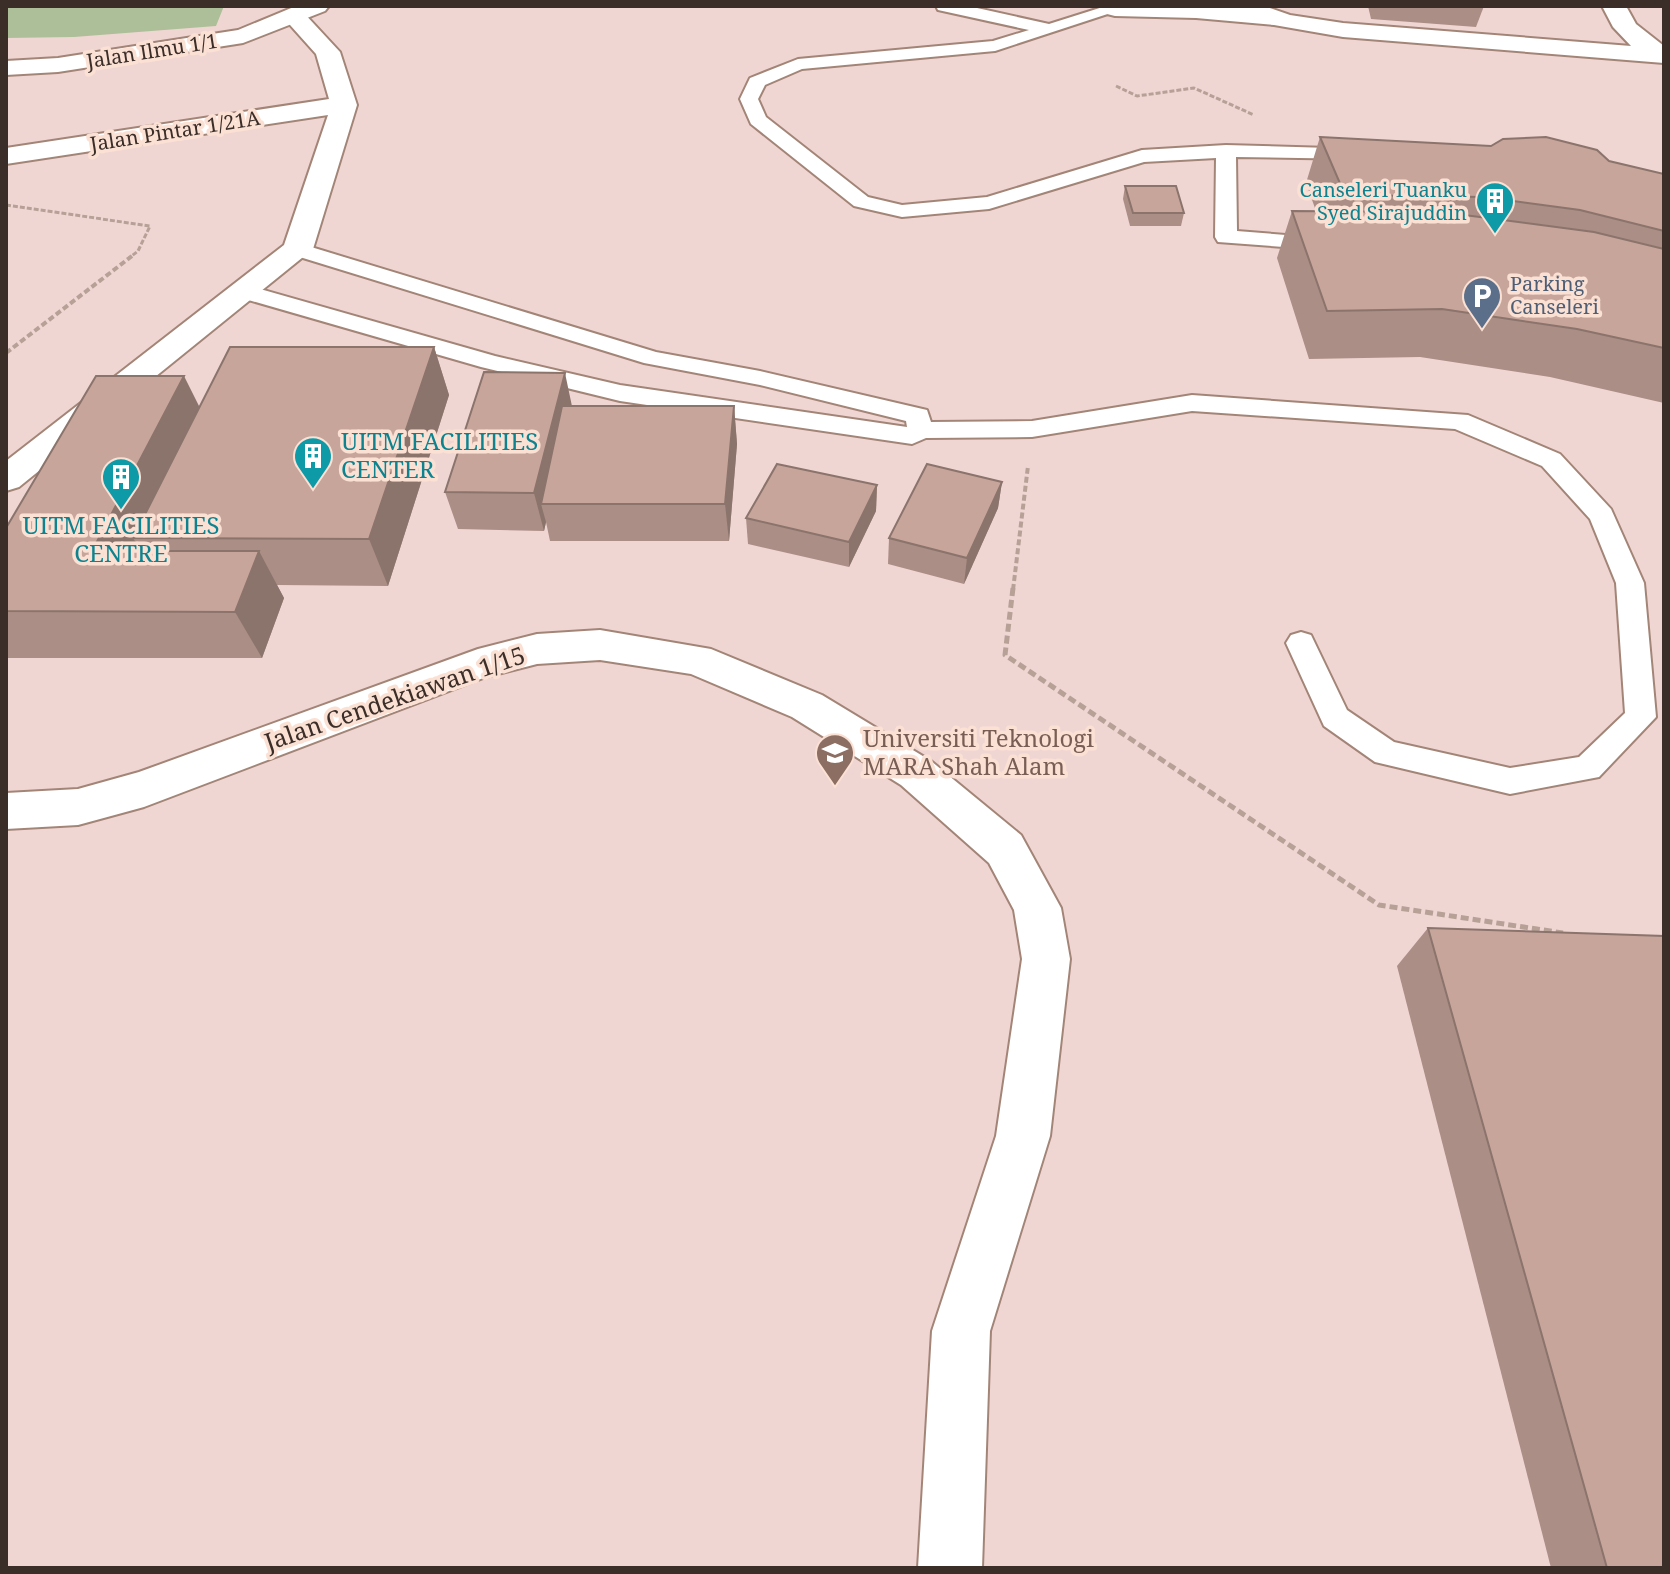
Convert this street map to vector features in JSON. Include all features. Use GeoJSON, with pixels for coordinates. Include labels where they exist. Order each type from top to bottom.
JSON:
{"type":"FeatureCollection","features":[{"type":"Feature","properties":{"kind":"street","name":"Jalan Ilmu 1/1"},"geometry":{"type":"LineString","coordinates":[[6,68],[58,65],[243,36],[292,11],[317,6]]}},
{"type":"Feature","properties":{"kind":"street"},"geometry":{"type":"LineString","coordinates":[[1241,6],[1286,21]]}},
{"type":"Feature","properties":{"kind":"street"},"geometry":{"type":"LineString","coordinates":[[1119,7],[1196,11],[1343,30],[1664,56]]}},
{"type":"Feature","properties":{"kind":"street"},"geometry":{"type":"LineString","coordinates":[[6,479],[298,249],[344,105],[328,52],[292,11]]}},
{"type":"Feature","properties":{"kind":"street"},"geometry":{"type":"LineString","coordinates":[[1543,47],[1593,38],[1609,29],[1616,12],[1646,46],[1664,56]]}},
{"type":"Feature","properties":{"kind":"street","name":"Jalan Pintar 1/21A"},"geometry":{"type":"LineString","coordinates":[[6,156],[344,105]]}},
{"type":"Feature","properties":{"kind":"street","name":"Jalan Cendekiawan 1/15"},"geometry":{"type":"LineString","coordinates":[[6,811],[78,807],[144,789],[478,664],[537,649],[600,645],[697,660],[807,706],[916,773],[1005,849],[1037,908],[1046,959],[1023,1136],[961,1331],[950,1568]]}},
{"type":"Feature","properties":{"kind":"lane"},"geometry":{"type":"LineString","coordinates":[[944,6],[1054,30]]}},
{"type":"Feature","properties":{"kind":"lane"},"geometry":{"type":"LineString","coordinates":[[1119,7],[1054,30],[980,48],[798,64],[757,82],[749,99],[758,120],[861,202],[902,211],[989,203],[1142,156],[1226,151],[1375,153]]}},
{"type":"Feature","properties":{"kind":"lane"},"geometry":{"type":"LineString","coordinates":[[1226,151],[1226,237],[1351,246]]}},
{"type":"Feature","properties":{"kind":"lane"},"geometry":{"type":"LineString","coordinates":[[298,249],[652,358],[760,378],[918,416],[920,430]]}},
{"type":"Feature","properties":{"kind":"lane"},"geometry":{"type":"LineString","coordinates":[[246,292],[489,362],[620,393],[912,436],[920,430],[1032,429],[1192,403],[1459,421],[1551,460],[1602,515],[1630,583],[1641,717],[1588,768],[1510,781],[1386,753],[1335,718],[1301,643]]}},
{"type":"Feature","properties":{"kind":"lane"},"geometry":{"type":"LineString","coordinates":[[371,353],[388,334]]}},
{"type":"Feature","properties":{"kind":"lane"},"geometry":{"type":"LineString","coordinates":[[410,362],[489,362]]}},
{"type":"Feature","properties":{"kind":"path"},"geometry":{"type":"LineString","coordinates":[[1116,86],[1137,96],[1194,88],[1303,137],[1312,150]]}},
{"type":"Feature","properties":{"kind":"path"},"geometry":{"type":"LineString","coordinates":[[6,205],[150,226],[138,251],[6,353]]}},
{"type":"Feature","properties":{"kind":"path"},"geometry":{"type":"LineString","coordinates":[[1032,429],[1005,655],[1379,905],[1569,934]]}},
{"type":"Feature","properties":{"kind":"shaded area","name":"Universiti Teknologi MARA Shah Alam"},"geometry":{"type":"Polygon","coordinates":[[[6,6],[1664,6],[1664,1568],[6,1568],[6,6]]]}},
{"type":"Feature","properties":{"kind":"green space"},"geometry":{"type":"Polygon","coordinates":[[[6,6],[224,6],[216,26],[74,37],[6,38],[6,6]]]}},
{"type":"Feature","properties":{"kind":"building"},"geometry":{"type":"Polygon","coordinates":[[[1320,137],[1491,146],[1503,139],[1546,137],[1597,150],[1609,161],[1664,174],[1664,231],[1580,210],[1484,197],[1345,195],[1320,137]]]}},
{"type":"Feature","properties":{"kind":"building"},"geometry":{"type":"Polygon","coordinates":[[[1125,186],[1176,186],[1184,213],[1133,213],[1125,186]]]}},
{"type":"Feature","properties":{"kind":"building"},"geometry":{"type":"Polygon","coordinates":[[[1292,211],[1441,212],[1594,232],[1664,249],[1664,348],[1577,329],[1442,309],[1327,311],[1292,211]]]}},
{"type":"Feature","properties":{"kind":"building","name":"UITM FACILITIES CENTER"},"geometry":{"type":"Polygon","coordinates":[[[230,347],[434,347],[369,539],[133,538],[230,347]]]}},
{"type":"Feature","properties":{"kind":"building"},"geometry":{"type":"Polygon","coordinates":[[[484,372],[565,373],[534,493],[445,492],[484,372]]]}},
{"type":"Feature","properties":{"kind":"building"},"geometry":{"type":"Polygon","coordinates":[[[96,376],[184,376],[92,551],[259,551],[235,612],[6,611],[6,528],[96,376]]]}},
{"type":"Feature","properties":{"kind":"building"},"geometry":{"type":"Polygon","coordinates":[[[562,406],[734,406],[725,504],[541,504],[562,406]]]}},
{"type":"Feature","properties":{"kind":"building"},"geometry":{"type":"Polygon","coordinates":[[[777,464],[877,485],[849,542],[746,518],[777,464]]]}},
{"type":"Feature","properties":{"kind":"building"},"geometry":{"type":"Polygon","coordinates":[[[927,464],[1002,482],[967,558],[889,538],[927,464]]]}},
{"type":"Feature","properties":{"kind":"building"},"geometry":{"type":"Polygon","coordinates":[[[1428,928],[1664,936],[1664,1568],[1607,1568],[1428,928]]]}},
{"type":"Feature","properties":{"kind":"place","name":"Canseleri Tuanku Syed Sirajuddin"},"geometry":{"type":"Point","coordinates":[1495,235]}},
{"type":"Feature","properties":{"kind":"place","name":"Parking Canseleri"},"geometry":{"type":"Point","coordinates":[1482,330]}},
{"type":"Feature","properties":{"kind":"place","name":"UITM FACILITIES CENTER"},"geometry":{"type":"Point","coordinates":[313,490]}},
{"type":"Feature","properties":{"kind":"place","name":"UITM FACILITIES CENTRE"},"geometry":{"type":"Point","coordinates":[121,511]}},
{"type":"Feature","properties":{"kind":"place","name":"Universiti Teknologi MARA Shah Alam"},"geometry":{"type":"Point","coordinates":[835,787]}}]}
